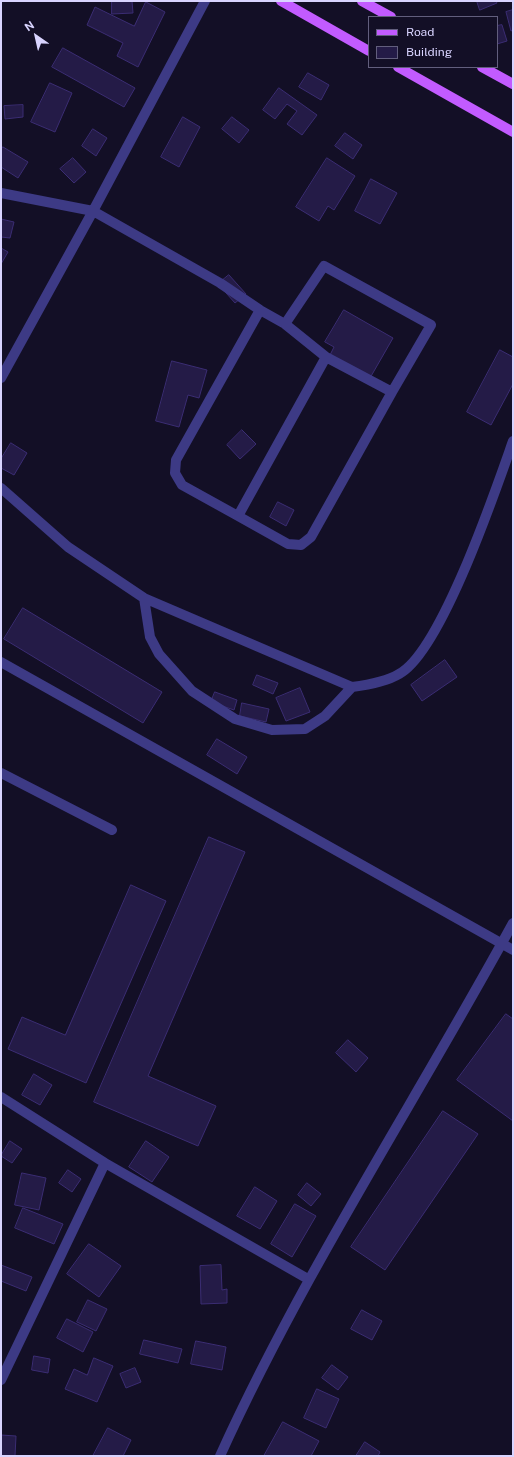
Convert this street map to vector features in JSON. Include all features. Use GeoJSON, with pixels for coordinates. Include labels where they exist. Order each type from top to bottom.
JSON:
{"type":"FeatureCollection","features":[{"type":"Feature","properties":{"kind":"main road"},"geometry":{"type":"LineString","coordinates":[[281,1],[368,50]]}},
{"type":"Feature","properties":{"kind":"main road"},"geometry":{"type":"LineString","coordinates":[[362,1],[389,16]]}},
{"type":"Feature","properties":{"kind":"main road"},"geometry":{"type":"LineString","coordinates":[[400,68],[513,132]]}},
{"type":"Feature","properties":{"kind":"main road"},"geometry":{"type":"LineString","coordinates":[[484,68],[513,84]]}},
{"type":"Feature","properties":{"kind":"street"},"geometry":{"type":"LineString","coordinates":[[1,378],[93,211],[205,1]]}},
{"type":"Feature","properties":{"kind":"street"},"geometry":{"type":"LineString","coordinates":[[1,194],[93,211],[220,282],[260,310],[286,324],[326,357],[392,392]]}},
{"type":"Feature","properties":{"kind":"street"},"geometry":{"type":"LineString","coordinates":[[260,310],[176,460],[175,473],[182,485],[288,544],[301,545],[311,537],[431,325],[324,266],[286,324]]}},
{"type":"Feature","properties":{"kind":"street"},"geometry":{"type":"LineString","coordinates":[[238,516],[326,357]]}},
{"type":"Feature","properties":{"kind":"street"},"geometry":{"type":"LineString","coordinates":[[1,488],[68,546],[144,598],[352,687],[368,684],[400,674],[419,657],[446,611],[495,492],[513,441]]}},
{"type":"Feature","properties":{"kind":"street"},"geometry":{"type":"LineString","coordinates":[[144,598],[150,637],[159,654],[192,691],[235,719],[272,730],[305,729],[325,716],[352,687]]}},
{"type":"Feature","properties":{"kind":"street"},"geometry":{"type":"LineString","coordinates":[[1,662],[513,950]]}},
{"type":"Feature","properties":{"kind":"street"},"geometry":{"type":"LineString","coordinates":[[1,772],[112,830]]}},
{"type":"Feature","properties":{"kind":"street"},"geometry":{"type":"LineString","coordinates":[[220,1456],[238,1416],[308,1279],[513,923]]}},
{"type":"Feature","properties":{"kind":"street"},"geometry":{"type":"LineString","coordinates":[[1,1097],[105,1163],[308,1279]]}},
{"type":"Feature","properties":{"kind":"street"},"geometry":{"type":"LineString","coordinates":[[1,1380],[105,1163]]}},
{"type":"Feature","properties":{"kind":"building"},"geometry":{"type":"Polygon","coordinates":[[[112,1],[132,1],[133,13],[112,14],[112,1]]]}},
{"type":"Feature","properties":{"kind":"building"},"geometry":{"type":"Polygon","coordinates":[[[477,1],[496,1],[497,3],[480,10],[477,1]]]}},
{"type":"Feature","properties":{"kind":"building"},"geometry":{"type":"Polygon","coordinates":[[[146,2],[165,12],[138,67],[117,56],[123,43],[87,25],[95,7],[134,26],[146,2]]]}},
{"type":"Feature","properties":{"kind":"building"},"geometry":{"type":"Polygon","coordinates":[[[513,10],[513,30],[511,31],[506,12],[513,10]]]}},
{"type":"Feature","properties":{"kind":"building"},"geometry":{"type":"Polygon","coordinates":[[[502,25],[507,41],[498,44],[498,26],[502,25]]]}},
{"type":"Feature","properties":{"kind":"building"},"geometry":{"type":"Polygon","coordinates":[[[63,48],[135,88],[124,107],[52,67],[63,48]]]}},
{"type":"Feature","properties":{"kind":"building"},"geometry":{"type":"Polygon","coordinates":[[[308,73],[329,85],[321,100],[299,87],[308,73]]]}},
{"type":"Feature","properties":{"kind":"building"},"geometry":{"type":"Polygon","coordinates":[[[50,83],[72,93],[55,132],[31,122],[50,83]]]}},
{"type":"Feature","properties":{"kind":"building"},"geometry":{"type":"Polygon","coordinates":[[[279,88],[317,115],[302,135],[287,124],[297,111],[287,104],[275,119],[263,110],[279,88]]]}},
{"type":"Feature","properties":{"kind":"building"},"geometry":{"type":"Polygon","coordinates":[[[23,105],[23,117],[5,119],[4,106],[23,105]]]}},
{"type":"Feature","properties":{"kind":"building"},"geometry":{"type":"Polygon","coordinates":[[[183,117],[200,127],[179,167],[161,157],[183,117]]]}},
{"type":"Feature","properties":{"kind":"building"},"geometry":{"type":"Polygon","coordinates":[[[232,117],[249,130],[239,143],[222,129],[232,117]]]}},
{"type":"Feature","properties":{"kind":"building"},"geometry":{"type":"Polygon","coordinates":[[[93,129],[107,138],[96,156],[82,146],[93,129]]]}},
{"type":"Feature","properties":{"kind":"building"},"geometry":{"type":"Polygon","coordinates":[[[345,133],[362,145],[353,159],[335,146],[345,133]]]}},
{"type":"Feature","properties":{"kind":"building"},"geometry":{"type":"Polygon","coordinates":[[[3,147],[28,162],[18,178],[1,167],[1,150],[3,147]]]}},
{"type":"Feature","properties":{"kind":"building"},"geometry":{"type":"Polygon","coordinates":[[[73,158],[86,172],[74,183],[60,169],[73,158]]]}},
{"type":"Feature","properties":{"kind":"building"},"geometry":{"type":"Polygon","coordinates":[[[327,158],[355,176],[334,210],[328,206],[319,221],[296,207],[327,158]]]}},
{"type":"Feature","properties":{"kind":"building"},"geometry":{"type":"Polygon","coordinates":[[[371,179],[397,193],[380,224],[355,211],[371,179]]]}},
{"type":"Feature","properties":{"kind":"building"},"geometry":{"type":"Polygon","coordinates":[[[1,219],[14,222],[10,238],[1,237],[1,219]]]}},
{"type":"Feature","properties":{"kind":"building"},"geometry":{"type":"Polygon","coordinates":[[[1,248],[8,252],[1,264],[1,248]]]}},
{"type":"Feature","properties":{"kind":"building"},"geometry":{"type":"Polygon","coordinates":[[[229,275],[246,294],[235,303],[218,284],[229,275]]]}},
{"type":"Feature","properties":{"kind":"building"},"geometry":{"type":"Polygon","coordinates":[[[344,310],[393,338],[370,378],[330,355],[334,347],[325,342],[344,310]]]}},
{"type":"Feature","properties":{"kind":"building"},"geometry":{"type":"Polygon","coordinates":[[[500,350],[513,357],[513,384],[491,425],[467,412],[500,350]]]}},
{"type":"Feature","properties":{"kind":"building"},"geometry":{"type":"Polygon","coordinates":[[[172,361],[207,370],[199,398],[188,395],[179,427],[156,421],[172,361]]]}},
{"type":"Feature","properties":{"kind":"building"},"geometry":{"type":"Polygon","coordinates":[[[242,430],[256,444],[240,459],[227,445],[242,430]]]}},
{"type":"Feature","properties":{"kind":"building"},"geometry":{"type":"Polygon","coordinates":[[[11,443],[27,453],[14,475],[1,468],[1,459],[11,443]]]}},
{"type":"Feature","properties":{"kind":"building"},"geometry":{"type":"Polygon","coordinates":[[[278,502],[294,510],[286,526],[270,517],[278,502]]]}},
{"type":"Feature","properties":{"kind":"building"},"geometry":{"type":"Polygon","coordinates":[[[23,608],[162,692],[143,723],[4,639],[23,608]]]}},
{"type":"Feature","properties":{"kind":"building"},"geometry":{"type":"Polygon","coordinates":[[[445,660],[457,677],[422,701],[411,685],[445,660]]]}},
{"type":"Feature","properties":{"kind":"building"},"geometry":{"type":"Polygon","coordinates":[[[257,675],[278,683],[273,694],[253,685],[257,675]]]}},
{"type":"Feature","properties":{"kind":"building"},"geometry":{"type":"Polygon","coordinates":[[[300,688],[310,712],[286,721],[276,698],[300,688]]]}},
{"type":"Feature","properties":{"kind":"building"},"geometry":{"type":"Polygon","coordinates":[[[215,692],[237,700],[234,710],[211,702],[215,692]]]}},
{"type":"Feature","properties":{"kind":"building"},"geometry":{"type":"Polygon","coordinates":[[[242,703],[269,709],[266,722],[240,716],[242,703]]]}},
{"type":"Feature","properties":{"kind":"building"},"geometry":{"type":"Polygon","coordinates":[[[217,739],[247,757],[237,774],[207,755],[217,739]]]}},
{"type":"Feature","properties":{"kind":"building"},"geometry":{"type":"Polygon","coordinates":[[[209,837],[245,852],[148,1076],[216,1106],[198,1146],[94,1102],[209,837]]]}},
{"type":"Feature","properties":{"kind":"building"},"geometry":{"type":"Polygon","coordinates":[[[131,885],[166,901],[86,1083],[8,1049],[22,1017],[65,1035],[131,885]]]}},
{"type":"Feature","properties":{"kind":"building"},"geometry":{"type":"Polygon","coordinates":[[[506,1014],[513,1019],[513,1121],[457,1080],[506,1014]]]}},
{"type":"Feature","properties":{"kind":"building"},"geometry":{"type":"Polygon","coordinates":[[[348,1040],[368,1058],[356,1072],[336,1053],[348,1040]]]}},
{"type":"Feature","properties":{"kind":"building"},"geometry":{"type":"Polygon","coordinates":[[[34,1074],[52,1085],[40,1105],[22,1095],[34,1074]]]}},
{"type":"Feature","properties":{"kind":"building"},"geometry":{"type":"Polygon","coordinates":[[[443,1111],[478,1134],[385,1270],[351,1247],[443,1111]]]}},
{"type":"Feature","properties":{"kind":"building"},"geometry":{"type":"Polygon","coordinates":[[[10,1141],[22,1149],[12,1163],[1,1156],[10,1141]]]}},
{"type":"Feature","properties":{"kind":"building"},"geometry":{"type":"Polygon","coordinates":[[[146,1141],[169,1157],[152,1182],[129,1167],[146,1141]]]}},
{"type":"Feature","properties":{"kind":"building"},"geometry":{"type":"Polygon","coordinates":[[[68,1170],[81,1179],[72,1192],[59,1183],[68,1170]]]}},
{"type":"Feature","properties":{"kind":"building"},"geometry":{"type":"Polygon","coordinates":[[[22,1173],[46,1178],[39,1210],[15,1205],[22,1173]]]}},
{"type":"Feature","properties":{"kind":"building"},"geometry":{"type":"Polygon","coordinates":[[[307,1183],[321,1194],[311,1206],[298,1195],[307,1183]]]}},
{"type":"Feature","properties":{"kind":"building"},"geometry":{"type":"Polygon","coordinates":[[[255,1187],[277,1201],[260,1229],[237,1216],[255,1187]]]}},
{"type":"Feature","properties":{"kind":"building"},"geometry":{"type":"Polygon","coordinates":[[[295,1204],[316,1216],[292,1257],[271,1244],[295,1204]]]}},
{"type":"Feature","properties":{"kind":"building"},"geometry":{"type":"Polygon","coordinates":[[[23,1208],[63,1224],[54,1244],[15,1228],[23,1208]]]}},
{"type":"Feature","properties":{"kind":"building"},"geometry":{"type":"Polygon","coordinates":[[[89,1244],[121,1266],[99,1297],[67,1274],[89,1244]]]}},
{"type":"Feature","properties":{"kind":"building"},"geometry":{"type":"Polygon","coordinates":[[[1,1265],[32,1277],[26,1291],[1,1281],[1,1265]]]}},
{"type":"Feature","properties":{"kind":"building"},"geometry":{"type":"Polygon","coordinates":[[[221,1265],[222,1290],[227,1289],[227,1303],[201,1304],[200,1266],[221,1265]]]}},
{"type":"Feature","properties":{"kind":"building"},"geometry":{"type":"Polygon","coordinates":[[[88,1300],[107,1309],[96,1331],[77,1322],[88,1300]]]}},
{"type":"Feature","properties":{"kind":"building"},"geometry":{"type":"Polygon","coordinates":[[[362,1310],[382,1321],[372,1340],[351,1329],[362,1310]]]}},
{"type":"Feature","properties":{"kind":"building"},"geometry":{"type":"Polygon","coordinates":[[[67,1319],[93,1332],[83,1352],[57,1338],[67,1319]]]}},
{"type":"Feature","properties":{"kind":"building"},"geometry":{"type":"Polygon","coordinates":[[[144,1340],[182,1349],[178,1363],[140,1354],[144,1340]]]}},
{"type":"Feature","properties":{"kind":"building"},"geometry":{"type":"Polygon","coordinates":[[[196,1341],[226,1347],[222,1370],[191,1364],[196,1341]]]}},
{"type":"Feature","properties":{"kind":"building"},"geometry":{"type":"Polygon","coordinates":[[[34,1356],[50,1359],[48,1373],[32,1370],[34,1356]]]}},
{"type":"Feature","properties":{"kind":"building"},"geometry":{"type":"Polygon","coordinates":[[[94,1358],[113,1366],[97,1402],[65,1389],[74,1369],[87,1375],[94,1358]]]}},
{"type":"Feature","properties":{"kind":"building"},"geometry":{"type":"Polygon","coordinates":[[[332,1365],[348,1377],[338,1390],[322,1378],[332,1365]]]}},
{"type":"Feature","properties":{"kind":"building"},"geometry":{"type":"Polygon","coordinates":[[[135,1368],[141,1382],[126,1388],[120,1374],[135,1368]]]}},
{"type":"Feature","properties":{"kind":"building"},"geometry":{"type":"Polygon","coordinates":[[[317,1389],[339,1399],[326,1428],[304,1418],[317,1389]]]}},
{"type":"Feature","properties":{"kind":"building"},"geometry":{"type":"Polygon","coordinates":[[[283,1422],[319,1441],[311,1456],[264,1456],[283,1422]]]}},
{"type":"Feature","properties":{"kind":"building"},"geometry":{"type":"Polygon","coordinates":[[[108,1428],[131,1440],[123,1456],[93,1456],[108,1428]]]}},
{"type":"Feature","properties":{"kind":"building"},"geometry":{"type":"Polygon","coordinates":[[[1,1435],[16,1436],[15,1456],[1,1456],[1,1435]]]}},
{"type":"Feature","properties":{"kind":"building"},"geometry":{"type":"Polygon","coordinates":[[[365,1442],[380,1452],[378,1456],[356,1456],[365,1442]]]}}]}
